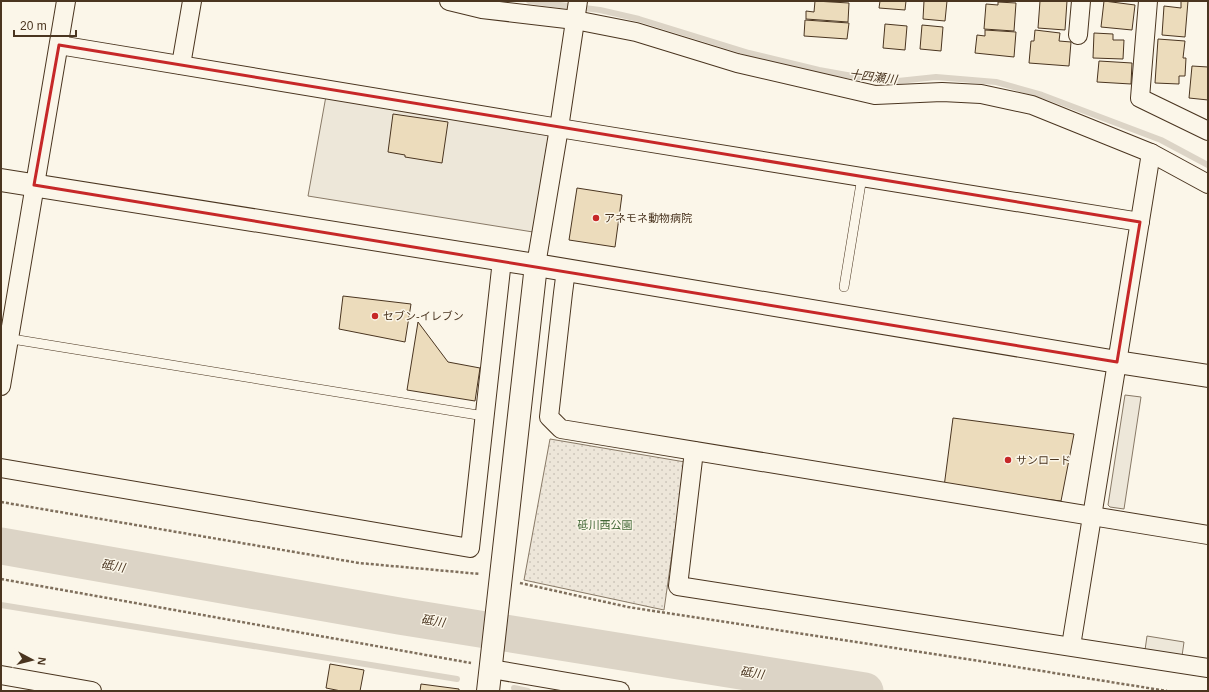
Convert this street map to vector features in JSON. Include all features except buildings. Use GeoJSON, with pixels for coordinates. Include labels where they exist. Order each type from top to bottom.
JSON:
{"type":"FeatureCollection","features":[{"type":"Feature","properties":{"kind":"street"},"geometry":{"type":"LineString","coordinates":[[1,386],[5,338],[34,185],[66,1]]}},
{"type":"Feature","properties":{"kind":"street"},"geometry":{"type":"LineString","coordinates":[[182,65],[192,1]]}},
{"type":"Feature","properties":{"kind":"street"},"geometry":{"type":"LineString","coordinates":[[449,1],[482,9],[576,20],[636,32],[737,63],[875,95],[942,92],[981,94],[1032,105],[1151,153],[1208,184]]}},
{"type":"Feature","properties":{"kind":"street"},"geometry":{"type":"LineString","coordinates":[[488,691],[536,265],[578,1]]}},
{"type":"Feature","properties":{"kind":"street"},"geometry":{"type":"LineString","coordinates":[[1078,35],[1081,1]]}},
{"type":"Feature","properties":{"kind":"street"},"geometry":{"type":"LineString","coordinates":[[1148,1],[1140,98],[1208,131]]}},
{"type":"Feature","properties":{"kind":"street"},"geometry":{"type":"LineString","coordinates":[[59,45],[1140,222]]}},
{"type":"Feature","properties":{"kind":"street"},"geometry":{"type":"LineString","coordinates":[[1071,646],[1151,153]]}},
{"type":"Feature","properties":{"kind":"street"},"geometry":{"type":"LineString","coordinates":[[1,180],[536,265],[1208,376]]}},
{"type":"Feature","properties":{"kind":"street"},"geometry":{"type":"LineString","coordinates":[[1,468],[470,548],[502,260]]}},
{"type":"Feature","properties":{"kind":"street"},"geometry":{"type":"LineString","coordinates":[[566,270],[549,417],[561,430],[1208,535]]}},
{"type":"Feature","properties":{"kind":"street"},"geometry":{"type":"LineString","coordinates":[[694,452],[678,586],[1208,668]]}},
{"type":"Feature","properties":{"kind":"street"},"geometry":{"type":"LineString","coordinates":[[491,664],[620,691]]}},
{"type":"Feature","properties":{"kind":"street"},"geometry":{"type":"LineString","coordinates":[[1,675],[92,691]]}},
{"type":"Feature","properties":{"kind":"lane"},"geometry":{"type":"LineString","coordinates":[[844,287],[862,177]]}},
{"type":"Feature","properties":{"kind":"lane"},"geometry":{"type":"LineString","coordinates":[[5,338],[484,416]]}},
{"type":"Feature","properties":{"kind":"path"},"geometry":{"type":"LineString","coordinates":[[1,502],[359,563],[479,574],[501,582],[628,607],[1167,691]]}},
{"type":"Feature","properties":{"kind":"path"},"geometry":{"type":"LineString","coordinates":[[1,579],[466,661],[491,664]]}},
{"type":"Feature","properties":{"kind":"highlighted area"},"geometry":{"type":"Polygon","coordinates":[[[59,45],[1140,222],[1117,362],[34,185],[59,45]]]}},
{"type":"Feature","properties":{"kind":"green space","name":"砥川西公園"},"geometry":{"type":"Polygon","coordinates":[[[550,439],[685,462],[664,610],[524,580],[550,439]]]}},
{"type":"Feature","properties":{"kind":"shaded area"},"geometry":{"type":"Polygon","coordinates":[[[326,96],[549,133],[533,232],[308,196],[326,96]]]}},
{"type":"Feature","properties":{"kind":"shaded area"},"geometry":{"type":"Polygon","coordinates":[[[1125,395],[1141,397],[1124,509],[1110,507],[1108,505],[1125,395]]]}},
{"type":"Feature","properties":{"kind":"shaded area"},"geometry":{"type":"Polygon","coordinates":[[[1147,636],[1184,642],[1182,656],[1145,650],[1147,636]]]}},
{"type":"Feature","properties":{"kind":"waterway","name":"十四瀬川"},"geometry":{"type":"LineString","coordinates":[[529,1],[600,10],[639,19],[749,53],[819,70],[858,77],[898,81],[936,77],[996,82],[1042,95],[1161,140],[1208,165]]}},
{"type":"Feature","properties":{"kind":"waterway","name":"砥川"},"geometry":{"type":"LineString","coordinates":[[1,546],[399,616],[865,691]]}},
{"type":"Feature","properties":{"kind":"waterway"},"geometry":{"type":"LineString","coordinates":[[1,605],[457,679]]}},
{"type":"Feature","properties":{"kind":"waterway"},"geometry":{"type":"LineString","coordinates":[[514,688],[528,691]]}},
{"type":"Feature","properties":{"kind":"place","name":"アネモネ動物病院"},"geometry":{"type":"Point","coordinates":[596,218]}},
{"type":"Feature","properties":{"kind":"place","name":"セブン-イレブン"},"geometry":{"type":"Point","coordinates":[375,316]}},
{"type":"Feature","properties":{"kind":"place","name":"サンロード"},"geometry":{"type":"Point","coordinates":[1008,460]}}]}
